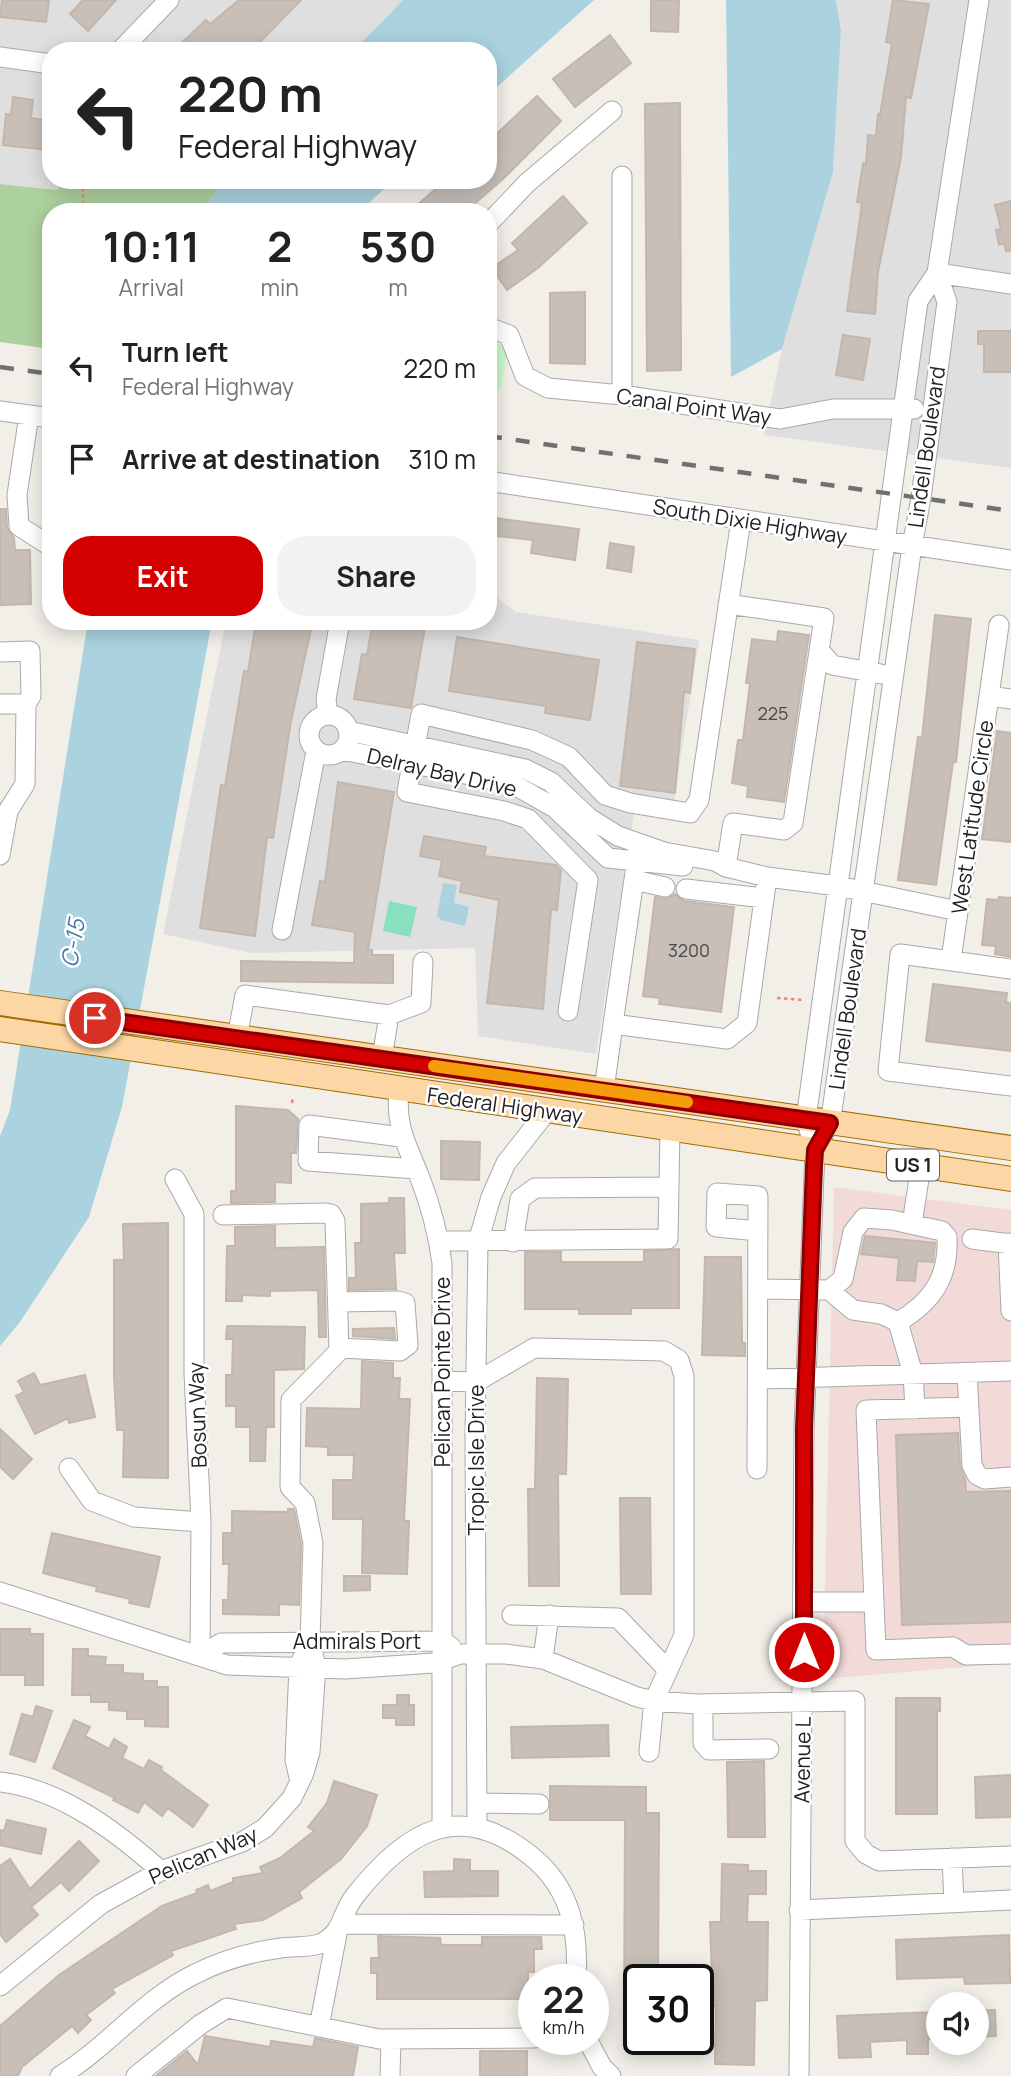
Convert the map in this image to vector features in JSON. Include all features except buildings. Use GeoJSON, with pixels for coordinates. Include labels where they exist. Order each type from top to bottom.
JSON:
{"type":"FeatureCollection","features":[{"type":"Feature","properties":{"kind":"main road","name":"Federal Highway"},"geometry":{"type":"LineString","coordinates":[[10,1005],[1011,1148]]}},
{"type":"Feature","properties":{"kind":"main road","name":"Federal Highway"},"geometry":{"type":"LineString","coordinates":[[8,1030],[1011,1179]]}},
{"type":"Feature","properties":{"kind":"main road"},"geometry":{"type":"LineString","coordinates":[[335,1080],[366,1073],[382,1058]]}},
{"type":"Feature","properties":{"kind":"main road"},"geometry":{"type":"LineString","coordinates":[[399,1090],[419,1075],[450,1068]]}},
{"type":"Feature","properties":{"kind":"street"},"geometry":{"type":"LineString","coordinates":[[129,42],[169,0]]}},
{"type":"Feature","properties":{"kind":"street","name":"Lindell Boulevard"},"geometry":{"type":"LineString","coordinates":[[815,1150],[838,886],[918,301],[937,273],[979,0]]}},
{"type":"Feature","properties":{"kind":"street"},"geometry":{"type":"LineString","coordinates":[[0,57],[42,63]]}},
{"type":"Feature","properties":{"kind":"street"},"geometry":{"type":"LineString","coordinates":[[497,215],[527,183],[612,111]]}},
{"type":"Feature","properties":{"kind":"street"},"geometry":{"type":"LineString","coordinates":[[622,176],[622,395]]}},
{"type":"Feature","properties":{"kind":"street"},"geometry":{"type":"LineString","coordinates":[[937,273],[1011,284]]}},
{"type":"Feature","properties":{"kind":"street","name":"Lindell Boulevard"},"geometry":{"type":"LineString","coordinates":[[818,1121],[864,892],[921,498],[947,302],[937,273]]}},
{"type":"Feature","properties":{"kind":"street","name":"Canal Point Way"},"geometry":{"type":"LineString","coordinates":[[497,330],[509,335],[525,376],[548,388],[622,395],[780,419],[833,408],[931,408]]}},
{"type":"Feature","properties":{"kind":"street"},"geometry":{"type":"LineString","coordinates":[[0,411],[42,417]]}},
{"type":"Feature","properties":{"kind":"street"},"geometry":{"type":"LineString","coordinates":[[29,415],[18,495],[19,526],[42,541]]}},
{"type":"Feature","properties":{"kind":"street","name":"South Dixie Highway"},"geometry":{"type":"LineString","coordinates":[[497,482],[1011,560]]}},
{"type":"Feature","properties":{"kind":"street"},"geometry":{"type":"LineString","coordinates":[[568,1011],[588,880],[527,819],[504,811],[407,792],[421,713],[532,740],[569,757],[605,795],[630,803],[690,813],[699,800],[741,520]]}},
{"type":"Feature","properties":{"kind":"street"},"geometry":{"type":"LineString","coordinates":[[726,867],[733,823],[784,830],[793,823],[824,618],[728,604]]}},
{"type":"Feature","properties":{"kind":"street"},"geometry":{"type":"LineString","coordinates":[[989,696],[999,625]]}},
{"type":"Feature","properties":{"kind":"street"},"geometry":{"type":"LineString","coordinates":[[282,930],[316,751],[309,739],[311,726],[328,715],[326,699],[338,630]]}},
{"type":"Feature","properties":{"kind":"street"},"geometry":{"type":"LineString","coordinates":[[819,650],[832,665],[894,676]]}},
{"type":"Feature","properties":{"kind":"street"},"geometry":{"type":"LineString","coordinates":[[0,652],[30,652],[31,696],[26,704],[25,785],[8,811],[0,855]]}},
{"type":"Feature","properties":{"kind":"street","name":"West Latitude Circle"},"geometry":{"type":"LineString","coordinates":[[951,960],[989,696],[1011,699]]}},
{"type":"Feature","properties":{"kind":"street"},"geometry":{"type":"LineString","coordinates":[[0,704],[26,704]]}},
{"type":"Feature","properties":{"kind":"street","name":"Delray Bay Drive"},"geometry":{"type":"LineString","coordinates":[[328,715],[341,719],[348,731],[346,745],[342,750]]}},
{"type":"Feature","properties":{"kind":"street","name":"Delray Bay Drive"},"geometry":{"type":"LineString","coordinates":[[348,731],[511,783],[546,790],[618,836],[664,852],[716,861],[726,867],[767,877],[838,886],[958,911]]}},
{"type":"Feature","properties":{"kind":"street","name":"Delray Bay Drive"},"geometry":{"type":"LineString","coordinates":[[316,751],[329,755],[342,750],[414,753]]}},
{"type":"Feature","properties":{"kind":"street"},"geometry":{"type":"LineString","coordinates":[[527,819],[569,757]]}},
{"type":"Feature","properties":{"kind":"street","name":"Delray Bay Drive"},"geometry":{"type":"LineString","coordinates":[[546,790],[608,858],[635,872],[714,870],[726,867]]}},
{"type":"Feature","properties":{"kind":"street"},"geometry":{"type":"LineString","coordinates":[[604,1090],[639,843]]}},
{"type":"Feature","properties":{"kind":"street"},"geometry":{"type":"LineString","coordinates":[[635,872],[665,887]]}},
{"type":"Feature","properties":{"kind":"street"},"geometry":{"type":"LineString","coordinates":[[613,1024],[727,1039],[747,1023],[767,877]]}},
{"type":"Feature","properties":{"kind":"street"},"geometry":{"type":"LineString","coordinates":[[686,889],[764,898]]}},
{"type":"Feature","properties":{"kind":"street"},"geometry":{"type":"LineString","coordinates":[[1011,969],[900,954],[888,1071],[1011,1086]]}},
{"type":"Feature","properties":{"kind":"street"},"geometry":{"type":"LineString","coordinates":[[237,1038],[246,995],[389,1014],[421,1003],[423,962]]}},
{"type":"Feature","properties":{"kind":"street"},"geometry":{"type":"LineString","coordinates":[[382,1058],[389,1014]]}},
{"type":"Feature","properties":{"kind":"street","name":"Pelican Pointe Drive"},"geometry":{"type":"LineString","coordinates":[[399,1090],[397,1111],[401,1137],[416,1169],[442,1263],[442,1641],[460,1656]]}},
{"type":"Feature","properties":{"kind":"street","name":"Tropic Isle Drive"},"geometry":{"type":"LineString","coordinates":[[442,1826],[460,1656],[476,1382],[478,1242],[491,1197],[506,1163],[547,1111]]}},
{"type":"Feature","properties":{"kind":"street"},"geometry":{"type":"LineString","coordinates":[[401,1137],[309,1125],[308,1161],[416,1169]]}},
{"type":"Feature","properties":{"kind":"street"},"geometry":{"type":"LineString","coordinates":[[438,1241],[668,1239],[670,1129]]}},
{"type":"Feature","properties":{"kind":"street","name":"Avenue L"},"geometry":{"type":"LineString","coordinates":[[799,2076],[806,1378],[819,1290],[815,1150]]}},
{"type":"Feature","properties":{"kind":"street"},"geometry":{"type":"LineString","coordinates":[[912,1224],[921,1166]]}},
{"type":"Feature","properties":{"kind":"street","name":"Bosun Way"},"geometry":{"type":"LineString","coordinates":[[175,1179],[194,1214],[194,1373],[201,1522],[200,1656]]}},
{"type":"Feature","properties":{"kind":"street"},"geometry":{"type":"LineString","coordinates":[[513,1242],[520,1199],[535,1188],[669,1187]]}},
{"type":"Feature","properties":{"kind":"street"},"geometry":{"type":"LineString","coordinates":[[223,1215],[331,1214],[335,1221],[338,1348],[290,1400],[290,1487],[304,1503],[313,1543],[307,1667]]}},
{"type":"Feature","properties":{"kind":"street"},"geometry":{"type":"LineString","coordinates":[[759,1289],[819,1290],[843,1279],[853,1233],[864,1218],[942,1231],[947,1237],[948,1249],[937,1289],[919,1310],[898,1322]]}},
{"type":"Feature","properties":{"kind":"street"},"geometry":{"type":"LineString","coordinates":[[757,1469],[758,1231]]}},
{"type":"Feature","properties":{"kind":"street"},"geometry":{"type":"LineString","coordinates":[[972,1239],[1009,1244],[1011,1311]]}},
{"type":"Feature","properties":{"kind":"street"},"geometry":{"type":"LineString","coordinates":[[819,1290],[853,1310],[881,1314],[898,1322],[913,1374],[915,1409]]}},
{"type":"Feature","properties":{"kind":"street"},"geometry":{"type":"LineString","coordinates":[[338,1302],[398,1301],[405,1303],[408,1317],[408,1345],[400,1351],[338,1348]]}},
{"type":"Feature","properties":{"kind":"street"},"geometry":{"type":"LineString","coordinates":[[442,1381],[476,1382],[534,1348],[664,1351],[679,1360],[684,1376],[684,1635],[666,1668],[654,1701],[649,1752]]}},
{"type":"Feature","properties":{"kind":"street"},"geometry":{"type":"LineString","coordinates":[[759,1379],[1011,1371]]}},
{"type":"Feature","properties":{"kind":"street"},"geometry":{"type":"LineString","coordinates":[[967,1373],[972,1465],[977,1475],[985,1479],[1011,1477]]}},
{"type":"Feature","properties":{"kind":"street"},"geometry":{"type":"LineString","coordinates":[[968,1407],[866,1410],[876,1650],[953,1647],[966,1655],[1011,1654]]}},
{"type":"Feature","properties":{"kind":"street"},"geometry":{"type":"LineString","coordinates":[[69,1468],[92,1502],[134,1517],[201,1522]]}},
{"type":"Feature","properties":{"kind":"street"},"geometry":{"type":"LineString","coordinates":[[0,1592],[200,1656]]}},
{"type":"Feature","properties":{"kind":"street"},"geometry":{"type":"LineString","coordinates":[[804,1602],[874,1602]]}},
{"type":"Feature","properties":{"kind":"street"},"geometry":{"type":"LineString","coordinates":[[512,1615],[618,1618],[666,1668]]}},
{"type":"Feature","properties":{"kind":"street"},"geometry":{"type":"LineString","coordinates":[[543,1659],[549,1615]]}},
{"type":"Feature","properties":{"kind":"street","name":"Admirals Port"},"geometry":{"type":"LineString","coordinates":[[200,1656],[221,1643],[442,1641]]}},
{"type":"Feature","properties":{"kind":"street","name":"Admirals Port"},"geometry":{"type":"LineString","coordinates":[[200,1656],[228,1665],[345,1669],[460,1656],[543,1659],[637,1697],[654,1701],[703,1704],[855,1701],[855,1841],[866,1854],[879,1861],[952,1858]]}},
{"type":"Feature","properties":{"kind":"street","name":"Tropic Isle Drive"},"geometry":{"type":"LineString","coordinates":[[460,1656],[477,1803],[477,1827]]}},
{"type":"Feature","properties":{"kind":"street","name":"Pelican Way"},"geometry":{"type":"LineString","coordinates":[[1,1982],[101,1904],[161,1871],[242,1842],[265,1828],[284,1809],[300,1782],[295,1760],[307,1667]]}},
{"type":"Feature","properties":{"kind":"street"},"geometry":{"type":"LineString","coordinates":[[703,1704],[702,1743],[709,1749],[769,1749]]}},
{"type":"Feature","properties":{"kind":"street"},"geometry":{"type":"LineString","coordinates":[[0,1782],[38,1792],[74,1808],[131,1844],[161,1871]]}},
{"type":"Feature","properties":{"kind":"street"},"geometry":{"type":"LineString","coordinates":[[477,1803],[539,1804]]}},
{"type":"Feature","properties":{"kind":"street"},"geometry":{"type":"LineString","coordinates":[[319,2027],[340,1929],[352,1899],[382,1863],[423,1833],[442,1826],[477,1827],[512,1843],[544,1868],[567,1902],[575,1925],[577,1964]]}},
{"type":"Feature","properties":{"kind":"street"},"geometry":{"type":"LineString","coordinates":[[954,1903],[952,1858],[1011,1856]]}},
{"type":"Feature","properties":{"kind":"street"},"geometry":{"type":"LineString","coordinates":[[799,1910],[1011,1900]]}},
{"type":"Feature","properties":{"kind":"street"},"geometry":{"type":"LineString","coordinates":[[60,2076],[108,2041],[147,2005],[196,1973],[228,1959],[262,1951],[319,1945],[340,1929],[575,1925]]}},
{"type":"Feature","properties":{"kind":"street"},"geometry":{"type":"LineString","coordinates":[[136,2076],[201,2024],[228,2008],[391,2039],[518,2038]]}},
{"type":"Feature","properties":{"kind":"street"},"geometry":{"type":"LineString","coordinates":[[390,2076],[391,2039]]}},
{"type":"Feature","properties":{"kind":"street"},"geometry":{"type":"LineString","coordinates":[[596,2055],[611,2076]]}},
{"type":"Feature","properties":{"kind":"path"},"geometry":{"type":"LineString","coordinates":[[777,998],[803,1000]]}},
{"type":"Feature","properties":{"kind":"path"},"geometry":{"type":"LineString","coordinates":[[292,1103],[293,1097]]}},
{"type":"Feature","properties":{"kind":"shaded area"},"geometry":{"type":"Polygon","coordinates":[[[0,0],[403,0],[362,42],[42,42],[42,188],[0,184],[0,0]]]}},
{"type":"Feature","properties":{"kind":"shaded area"},"geometry":{"type":"Polygon","coordinates":[[[836,0],[1011,0],[1011,468],[764,435],[782,349],[833,172],[841,31],[836,0]]]}},
{"type":"Feature","properties":{"kind":"shaded area"},"geometry":{"type":"Polygon","coordinates":[[[497,598],[516,612],[699,640],[674,800],[637,794],[596,1054],[478,1036],[475,948],[251,953],[163,934],[224,630],[497,630],[497,598]]]}},
{"type":"Feature","properties":{"kind":"shaded area"},"geometry":{"type":"Polygon","coordinates":[[[834,1187],[1011,1210],[1011,1663],[823,1679],[834,1187]]]}},
{"type":"Feature","properties":{"kind":"green space"},"geometry":{"type":"Polygon","coordinates":[[[0,184],[58,190],[219,189],[207,203],[42,203],[42,348],[0,342],[0,184]]]}},
{"type":"Feature","properties":{"kind":"green space"},"geometry":{"type":"Polygon","coordinates":[[[497,344],[508,346],[501,390],[497,389],[497,344]]]}},
{"type":"Feature","properties":{"kind":"green space"},"geometry":{"type":"Polygon","coordinates":[[[389,901],[417,907],[410,937],[383,931],[389,901]]]}},
{"type":"Feature","properties":{"kind":"water"},"geometry":{"type":"Polygon","coordinates":[[[403,0],[594,0],[497,87],[497,42],[362,42],[403,0]]]}},
{"type":"Feature","properties":{"kind":"water"},"geometry":{"type":"Polygon","coordinates":[[[726,0],[836,0],[841,31],[833,172],[782,349],[731,377],[726,0]]]}},
{"type":"Feature","properties":{"kind":"water"},"geometry":{"type":"Polygon","coordinates":[[[219,189],[384,189],[369,203],[207,203],[219,189]]]}},
{"type":"Feature","properties":{"kind":"water","name":"C-15"},"geometry":{"type":"Polygon","coordinates":[[[87,630],[210,630],[122,1107],[89,1217],[20,1322],[0,1346],[0,1136],[10,1110],[87,630]]]}},
{"type":"Feature","properties":{"kind":"water"},"geometry":{"type":"Polygon","coordinates":[[[443,883],[457,885],[454,903],[469,907],[465,926],[441,920],[437,916],[443,883]]]}},
{"type":"Feature","properties":{"kind":"railway"},"geometry":{"type":"LineString","coordinates":[[0,367],[42,373]]}},
{"type":"Feature","properties":{"kind":"railway"},"geometry":{"type":"LineString","coordinates":[[497,437],[1011,511]]}},
{"type":"Feature","properties":{"kind":"slow traffic"},"geometry":{"type":"LineString","coordinates":[[434,1066],[687,1102]]}},
{"type":"Feature","properties":{"kind":"route"},"geometry":{"type":"LineString","coordinates":[[95,1018],[830,1123],[815,1150],[814,1167],[804,1429],[804,1652]]}}]}
